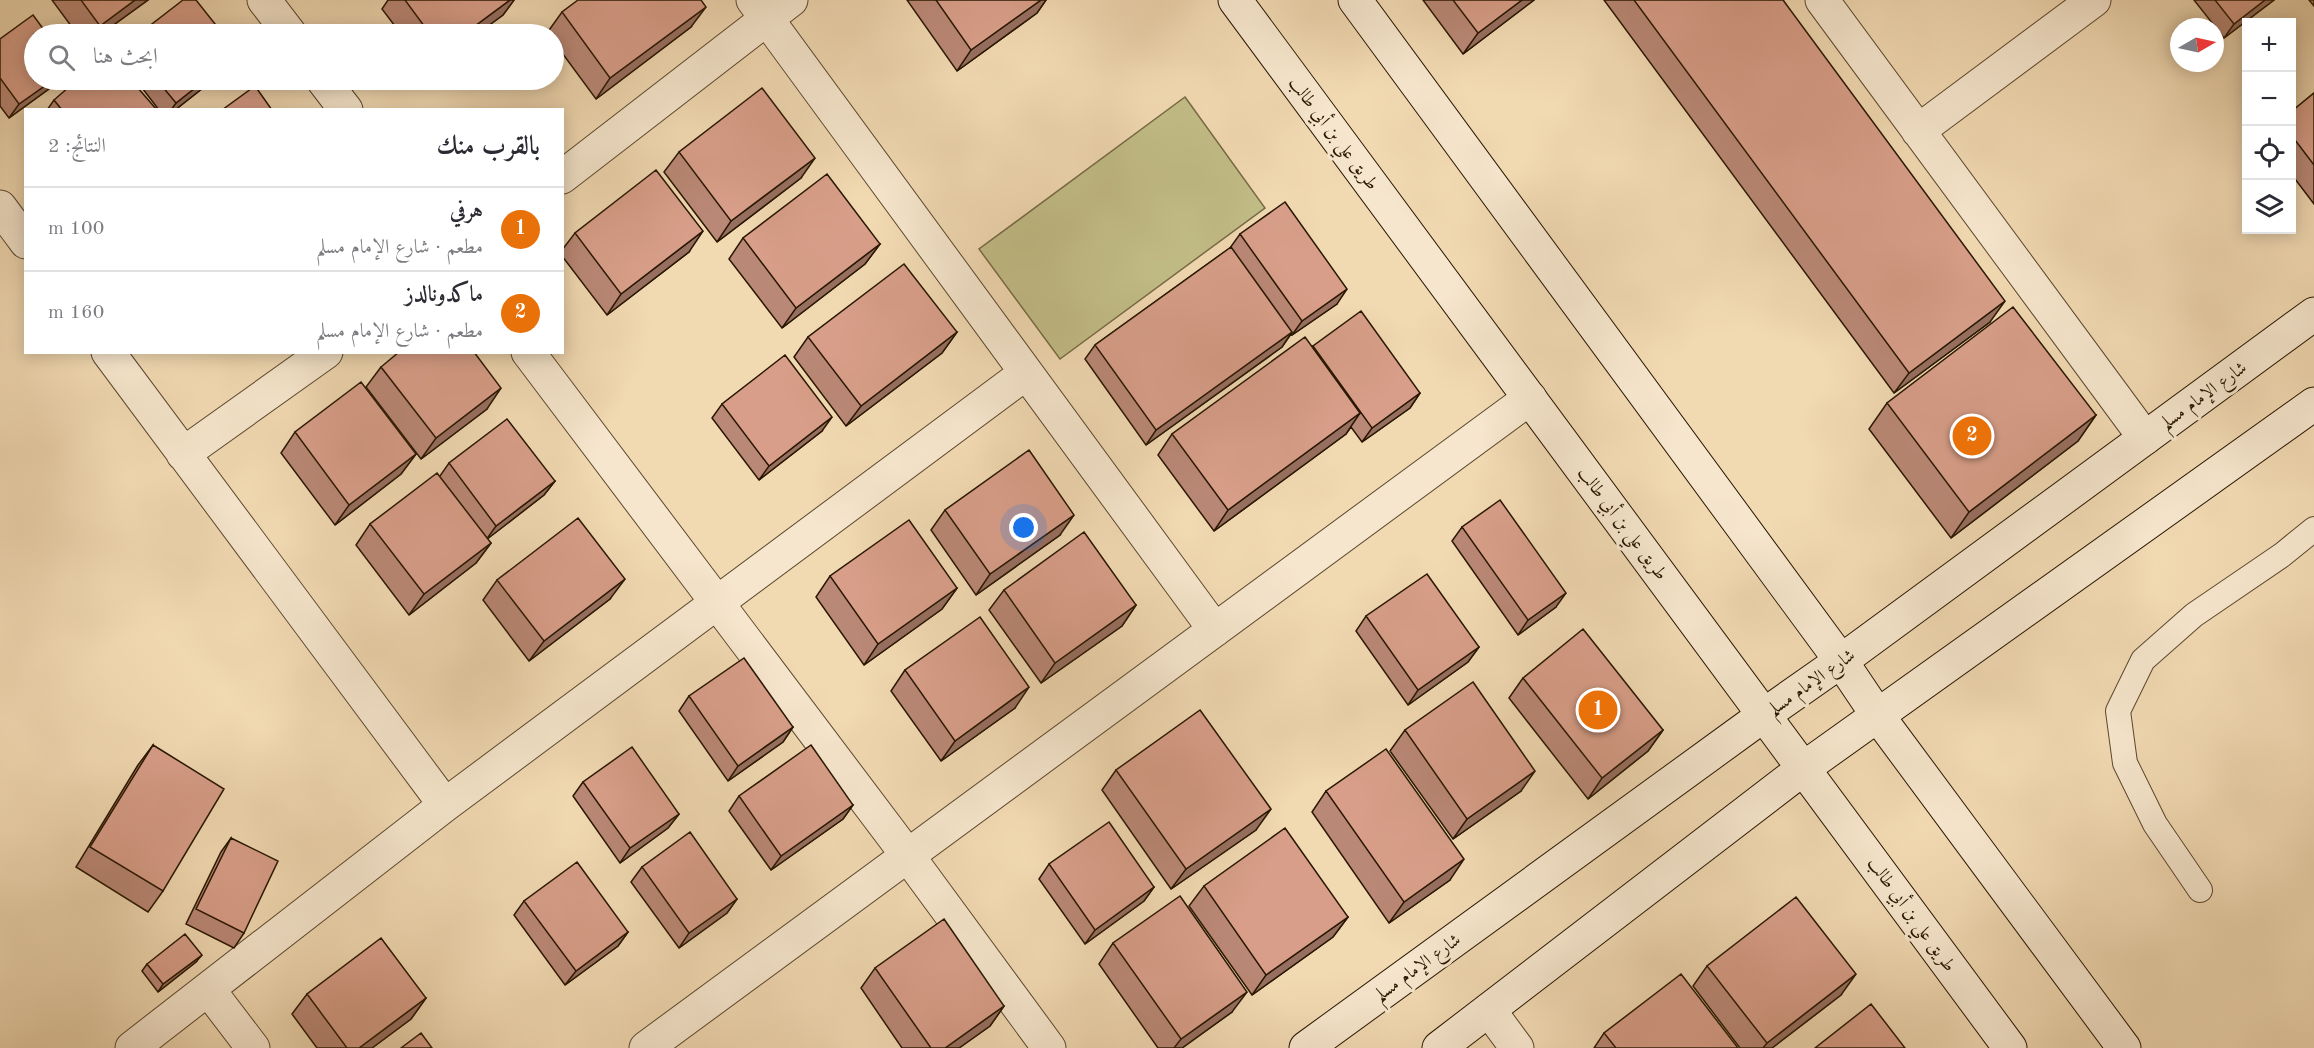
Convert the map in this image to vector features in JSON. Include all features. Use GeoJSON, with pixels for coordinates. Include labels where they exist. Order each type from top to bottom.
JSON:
{"type":"FeatureCollection","features":[{"type":"Feature","properties":{"kind":"street"},"geometry":{"type":"LineString","coordinates":[[264,0],[282,24]]}},
{"type":"Feature","properties":{"kind":"street","name":"طريق علي بن أبي طالب"},"geometry":{"type":"LineString","coordinates":[[1235,0],[2010,1048]]}},
{"type":"Feature","properties":{"kind":"street"},"geometry":{"type":"LineString","coordinates":[[1355,0],[1841,662],[1878,716],[2124,1048]]}},
{"type":"Feature","properties":{"kind":"street"},"geometry":{"type":"LineString","coordinates":[[1821,0],[2145,438]]}},
{"type":"Feature","properties":{"kind":"street"},"geometry":{"type":"LineString","coordinates":[[1918,131],[2094,0]]}},
{"type":"Feature","properties":{"kind":"street"},"geometry":{"type":"LineString","coordinates":[[564,175],[770,6],[1026,373],[1215,630]]}},
{"type":"Feature","properties":{"kind":"street"},"geometry":{"type":"LineString","coordinates":[[331,90],[344,108]]}},
{"type":"Feature","properties":{"kind":"street"},"geometry":{"type":"LineString","coordinates":[[0,207],[16,243]]}},
{"type":"Feature","properties":{"kind":"street","name":"شارع الإمام مسلم"},"geometry":{"type":"LineString","coordinates":[[1306,1048],[1764,715],[1841,662],[2314,314]]}},
{"type":"Feature","properties":{"kind":"street"},"geometry":{"type":"LineString","coordinates":[[109,354],[445,806]]}},
{"type":"Feature","properties":{"kind":"street"},"geometry":{"type":"LineString","coordinates":[[183,454],[323,354]]}},
{"type":"Feature","properties":{"kind":"street"},"geometry":{"type":"LineString","coordinates":[[529,354],[908,856],[1049,1048]]}},
{"type":"Feature","properties":{"kind":"street"},"geometry":{"type":"LineString","coordinates":[[132,1048],[445,806],[1026,373]]}},
{"type":"Feature","properties":{"kind":"street"},"geometry":{"type":"LineString","coordinates":[[646,1048],[1530,398]]}},
{"type":"Feature","properties":{"kind":"street"},"geometry":{"type":"LineString","coordinates":[[1439,1048],[1804,768],[2310,414]]}},
{"type":"Feature","properties":{"kind":"street"},"geometry":{"type":"LineString","coordinates":[[208,989],[253,1048]]}},
{"type":"Feature","properties":{"kind":"street"},"geometry":{"type":"LineString","coordinates":[[1489,1010],[1516,1048]]}},
{"type":"Feature","properties":{"kind":"lane"},"geometry":{"type":"LineString","coordinates":[[2200,890],[2155,824],[2125,763],[2118,711],[2143,660],[2194,615],[2282,555],[2314,529]]}},
{"type":"Feature","properties":{"kind":"shaded area"},"geometry":{"type":"Polygon","coordinates":[[[1185,97],[1265,208],[1060,359],[979,249],[1185,97]]]}},
{"type":"Feature","properties":{"kind":"building"},"geometry":{"type":"Polygon","coordinates":[[[81,0],[135,0],[103,24],[99,24],[81,0]]]}},
{"type":"Feature","properties":{"kind":"building"},"geometry":{"type":"Polygon","coordinates":[[[183,0],[196,0],[215,24],[152,24],[183,0]]]}},
{"type":"Feature","properties":{"kind":"building"},"geometry":{"type":"Polygon","coordinates":[[[405,0],[510,0],[478,24],[423,24],[405,0]]]}},
{"type":"Feature","properties":{"kind":"building"},"geometry":{"type":"Polygon","coordinates":[[[578,0],[701,0],[706,7],[610,78],[562,12],[578,0]]]}},
{"type":"Feature","properties":{"kind":"building"},"geometry":{"type":"Polygon","coordinates":[[[936,0],[1041,0],[971,50],[936,0]]]}},
{"type":"Feature","properties":{"kind":"building"},"geometry":{"type":"Polygon","coordinates":[[[1453,0],[1522,0],[1478,33],[1453,0]]]}},
{"type":"Feature","properties":{"kind":"building"},"geometry":{"type":"Polygon","coordinates":[[[1634,0],[1783,0],[2005,301],[1909,373],[1634,0]]]}},
{"type":"Feature","properties":{"kind":"building"},"geometry":{"type":"Polygon","coordinates":[[[2215,0],[2265,0],[2234,24],[2215,0]]]}},
{"type":"Feature","properties":{"kind":"building"},"geometry":{"type":"Polygon","coordinates":[[[33,15],[40,24],[24,24],[24,90],[39,90],[19,104],[0,78],[0,39],[33,15]]]}},
{"type":"Feature","properties":{"kind":"building"},"geometry":{"type":"Polygon","coordinates":[[[762,88],[815,158],[731,221],[679,152],[762,88]]]}},
{"type":"Feature","properties":{"kind":"building"},"geometry":{"type":"Polygon","coordinates":[[[66,90],[140,90],[155,108],[60,108],[54,100],[66,90]]]}},
{"type":"Feature","properties":{"kind":"building"},"geometry":{"type":"Polygon","coordinates":[[[165,90],[192,90],[176,103],[165,90]]]}},
{"type":"Feature","properties":{"kind":"building"},"geometry":{"type":"Polygon","coordinates":[[[250,90],[258,90],[271,108],[225,108],[250,90]]]}},
{"type":"Feature","properties":{"kind":"building"},"geometry":{"type":"Polygon","coordinates":[[[2314,93],[2314,165],[2296,141],[2296,108],[2314,93]]]}},
{"type":"Feature","properties":{"kind":"building"},"geometry":{"type":"Polygon","coordinates":[[[656,170],[703,231],[621,294],[575,233],[656,170]]]}},
{"type":"Feature","properties":{"kind":"building"},"geometry":{"type":"Polygon","coordinates":[[[827,174],[880,244],[796,308],[743,238],[827,174]]]}},
{"type":"Feature","properties":{"kind":"building"},"geometry":{"type":"Polygon","coordinates":[[[1285,202],[1347,289],[1302,321],[1240,234],[1285,202]]]}},
{"type":"Feature","properties":{"kind":"building"},"geometry":{"type":"Polygon","coordinates":[[[1231,247],[1292,332],[1156,430],[1095,345],[1231,247]]]}},
{"type":"Feature","properties":{"kind":"building"},"geometry":{"type":"Polygon","coordinates":[[[904,264],[957,332],[861,406],[808,337],[904,264]]]}},
{"type":"Feature","properties":{"kind":"building"},"geometry":{"type":"Polygon","coordinates":[[[2013,307],[2096,415],[1969,512],[1887,403],[2013,307]]]}},
{"type":"Feature","properties":{"kind":"building"},"geometry":{"type":"Polygon","coordinates":[[[1361,311],[1420,393],[1372,428],[1313,346],[1361,311]]]}},
{"type":"Feature","properties":{"kind":"building"},"geometry":{"type":"Polygon","coordinates":[[[1305,337],[1360,413],[1228,510],[1172,434],[1305,337]]]}},
{"type":"Feature","properties":{"kind":"building"},"geometry":{"type":"Polygon","coordinates":[[[397,354],[476,354],[501,388],[436,438],[381,367],[397,354]]]}},
{"type":"Feature","properties":{"kind":"building"},"geometry":{"type":"Polygon","coordinates":[[[785,355],[832,417],[769,466],[722,404],[785,355]]]}},
{"type":"Feature","properties":{"kind":"building"},"geometry":{"type":"Polygon","coordinates":[[[361,382],[416,454],[349,505],[295,432],[361,382]]]}},
{"type":"Feature","properties":{"kind":"building"},"geometry":{"type":"Polygon","coordinates":[[[507,419],[555,481],[496,526],[449,463],[507,419]]]}},
{"type":"Feature","properties":{"kind":"building"},"geometry":{"type":"Polygon","coordinates":[[[1029,450],[1074,515],[990,574],[945,510],[1029,450]]]}},
{"type":"Feature","properties":{"kind":"building"},"geometry":{"type":"Polygon","coordinates":[[[437,473],[491,543],[424,594],[370,524],[437,473]]]}},
{"type":"Feature","properties":{"kind":"building"},"geometry":{"type":"Polygon","coordinates":[[[1500,500],[1566,593],[1528,620],[1462,527],[1500,500]]]}},
{"type":"Feature","properties":{"kind":"building"},"geometry":{"type":"Polygon","coordinates":[[[578,518],[625,579],[544,641],[497,580],[578,518]]]}},
{"type":"Feature","properties":{"kind":"building"},"geometry":{"type":"Polygon","coordinates":[[[909,520],[957,588],[878,644],[830,576],[909,520]]]}},
{"type":"Feature","properties":{"kind":"building"},"geometry":{"type":"Polygon","coordinates":[[[1084,532],[1136,605],[1055,663],[1004,590],[1084,532]]]}},
{"type":"Feature","properties":{"kind":"building"},"geometry":{"type":"Polygon","coordinates":[[[1427,574],[1479,647],[1418,690],[1366,616],[1427,574]]]}},
{"type":"Feature","properties":{"kind":"building"},"geometry":{"type":"Polygon","coordinates":[[[980,617],[1029,687],[955,741],[905,670],[980,617]]]}},
{"type":"Feature","properties":{"kind":"building"},"geometry":{"type":"Polygon","coordinates":[[[1583,629],[1663,730],[1602,778],[1523,678],[1583,629]]]}},
{"type":"Feature","properties":{"kind":"building"},"geometry":{"type":"Polygon","coordinates":[[[744,658],[793,727],[738,766],[689,696],[744,658]]]}},
{"type":"Feature","properties":{"kind":"building"},"geometry":{"type":"Polygon","coordinates":[[[1473,682],[1535,771],[1467,819],[1405,730],[1473,682]]]}},
{"type":"Feature","properties":{"kind":"building"},"geometry":{"type":"Polygon","coordinates":[[[1200,710],[1271,809],[1186,869],[1116,770],[1200,710]]]}},
{"type":"Feature","properties":{"kind":"building"},"geometry":{"type":"Polygon","coordinates":[[[153,745],[224,789],[163,891],[90,847],[153,745]]]}},
{"type":"Feature","properties":{"kind":"building"},"geometry":{"type":"Polygon","coordinates":[[[811,745],[853,805],[781,856],[739,796],[811,745]]]}},
{"type":"Feature","properties":{"kind":"building"},"geometry":{"type":"Polygon","coordinates":[[[632,747],[679,814],[630,848],[583,782],[632,747]]]}},
{"type":"Feature","properties":{"kind":"building"},"geometry":{"type":"Polygon","coordinates":[[[1386,749],[1464,859],[1404,902],[1326,791],[1386,749]]]}},
{"type":"Feature","properties":{"kind":"building"},"geometry":{"type":"Polygon","coordinates":[[[1109,822],[1154,887],[1095,930],[1049,864],[1109,822]]]}},
{"type":"Feature","properties":{"kind":"building"},"geometry":{"type":"Polygon","coordinates":[[[1285,828],[1348,917],[1266,975],[1204,886],[1285,828]]]}},
{"type":"Feature","properties":{"kind":"building"},"geometry":{"type":"Polygon","coordinates":[[[690,832],[737,899],[689,933],[642,867],[690,832]]]}},
{"type":"Feature","properties":{"kind":"building"},"geometry":{"type":"Polygon","coordinates":[[[231,838],[278,861],[244,933],[196,909],[231,838]]]}},
{"type":"Feature","properties":{"kind":"building"},"geometry":{"type":"Polygon","coordinates":[[[577,862],[628,932],[576,971],[524,901],[577,862]]]}},
{"type":"Feature","properties":{"kind":"building"},"geometry":{"type":"Polygon","coordinates":[[[1180,896],[1247,992],[1181,1039],[1113,943],[1180,896]]]}},
{"type":"Feature","properties":{"kind":"building"},"geometry":{"type":"Polygon","coordinates":[[[1796,897],[1856,974],[1767,1043],[1707,966],[1796,897]]]}},
{"type":"Feature","properties":{"kind":"building"},"geometry":{"type":"Polygon","coordinates":[[[944,919],[1004,1006],[945,1048],[931,1048],[875,968],[944,919]]]}},
{"type":"Feature","properties":{"kind":"building"},"geometry":{"type":"Polygon","coordinates":[[[185,934],[202,955],[163,984],[147,964],[185,934]]]}},
{"type":"Feature","properties":{"kind":"building"},"geometry":{"type":"Polygon","coordinates":[[[381,938],[426,998],[359,1048],[347,1048],[307,994],[381,938]]]}},
{"type":"Feature","properties":{"kind":"building"},"geometry":{"type":"Polygon","coordinates":[[[1681,974],[1738,1048],[1616,1048],[1604,1033],[1681,974]]]}},
{"type":"Feature","properties":{"kind":"building"},"geometry":{"type":"Polygon","coordinates":[[[1871,1004],[1905,1048],[1815,1048],[1871,1004]]]}},
{"type":"Feature","properties":{"kind":"building"},"geometry":{"type":"Polygon","coordinates":[[[421,1033],[432,1048],[401,1048],[421,1033]]]}},
{"type":"Feature","properties":{"kind":"place","name":"ماكدونالدز"},"geometry":{"type":"Point","coordinates":[1972,436]}},
{"type":"Feature","properties":{"kind":"place","name":"هرفي"},"geometry":{"type":"Point","coordinates":[1598,710]}}]}
